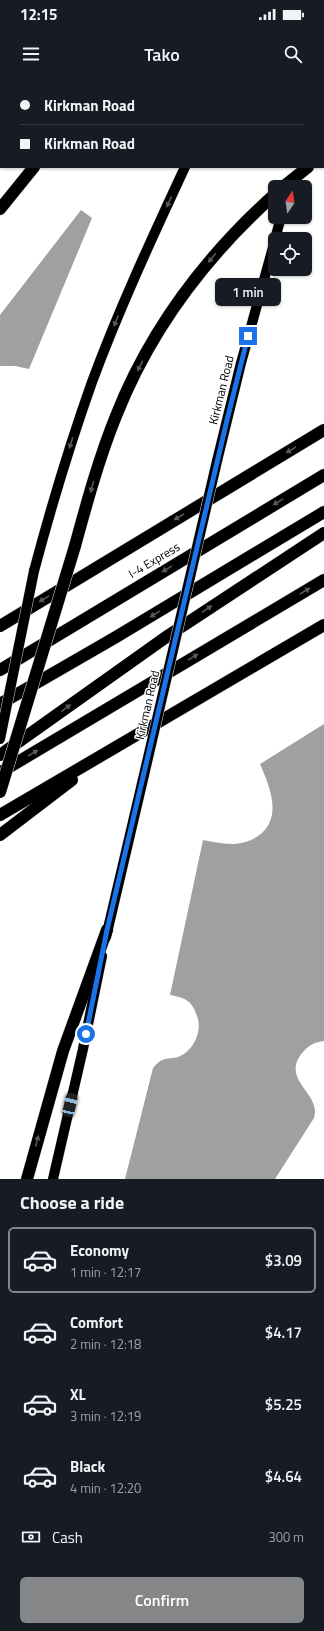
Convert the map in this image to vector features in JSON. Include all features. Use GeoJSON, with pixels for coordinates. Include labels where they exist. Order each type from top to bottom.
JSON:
{"type":"FeatureCollection","features":[{"type":"Feature","properties":{"kind":"highway"},"geometry":{"type":"LineString","coordinates":[[0,209],[33,168]]}},
{"type":"Feature","properties":{"kind":"highway"},"geometry":{"type":"LineString","coordinates":[[292,180],[307,168]]}},
{"type":"Feature","properties":{"kind":"highway"},"geometry":{"type":"LineString","coordinates":[[0,792],[106,442],[122,402],[155,337],[188,289],[215,254],[238,229],[268,201]]}},
{"type":"Feature","properties":{"kind":"highway"},"geometry":{"type":"LineString","coordinates":[[0,626],[324,430]]}},
{"type":"Feature","properties":{"kind":"highway","name":"I-4 Express"},"geometry":{"type":"LineString","coordinates":[[0,670],[324,475]]}},
{"type":"Feature","properties":{"kind":"highway"},"geometry":{"type":"LineString","coordinates":[[0,704],[116,637],[324,512]]}},
{"type":"Feature","properties":{"kind":"highway"},"geometry":{"type":"LineString","coordinates":[[0,755],[175,631],[324,533]]}},
{"type":"Feature","properties":{"kind":"highway"},"geometry":{"type":"LineString","coordinates":[[0,773],[324,580]]}},
{"type":"Feature","properties":{"kind":"highway"},"geometry":{"type":"LineString","coordinates":[[0,815],[324,625]]}},
{"type":"Feature","properties":{"kind":"highway"},"geometry":{"type":"LineString","coordinates":[[0,835],[119,744]]}},
{"type":"Feature","properties":{"kind":"highway"},"geometry":{"type":"LineString","coordinates":[[27,1179],[64,1051],[107,930]]}},
{"type":"Feature","properties":{"kind":"main road"},"geometry":{"type":"LineString","coordinates":[[0,739],[34,571],[56,490],[95,376],[127,296],[185,168]]}},
{"type":"Feature","properties":{"kind":"main road"},"geometry":{"type":"LineString","coordinates":[[292,180],[296,168]]}},
{"type":"Feature","properties":{"kind":"main road","name":"Kirkman Road"},"geometry":{"type":"LineString","coordinates":[[53,1179],[83,1049],[107,930],[217,461],[268,265]]}},
{"type":"Feature","properties":{"kind":"shaded area"},"geometry":{"type":"Polygon","coordinates":[[[81,210],[92,218],[29,369],[15,366],[0,366],[0,315],[81,210]]]}},
{"type":"Feature","properties":{"kind":"shaded area"},"geometry":{"type":"Polygon","coordinates":[[[324,724],[324,1041],[312,1044],[303,1052],[297,1062],[296,1071],[298,1079],[312,1101],[315,1109],[314,1118],[275,1179],[125,1179],[153,1068],[162,1060],[178,1057],[188,1051],[198,1034],[199,1022],[193,1006],[180,997],[170,995],[203,840],[226,844],[238,844],[253,839],[262,833],[268,825],[273,808],[270,790],[260,764],[324,724]]]}},
{"type":"Feature","properties":{"kind":"route"},"geometry":{"type":"LineString","coordinates":[[86,1034],[107,930],[248,336]]}}]}
